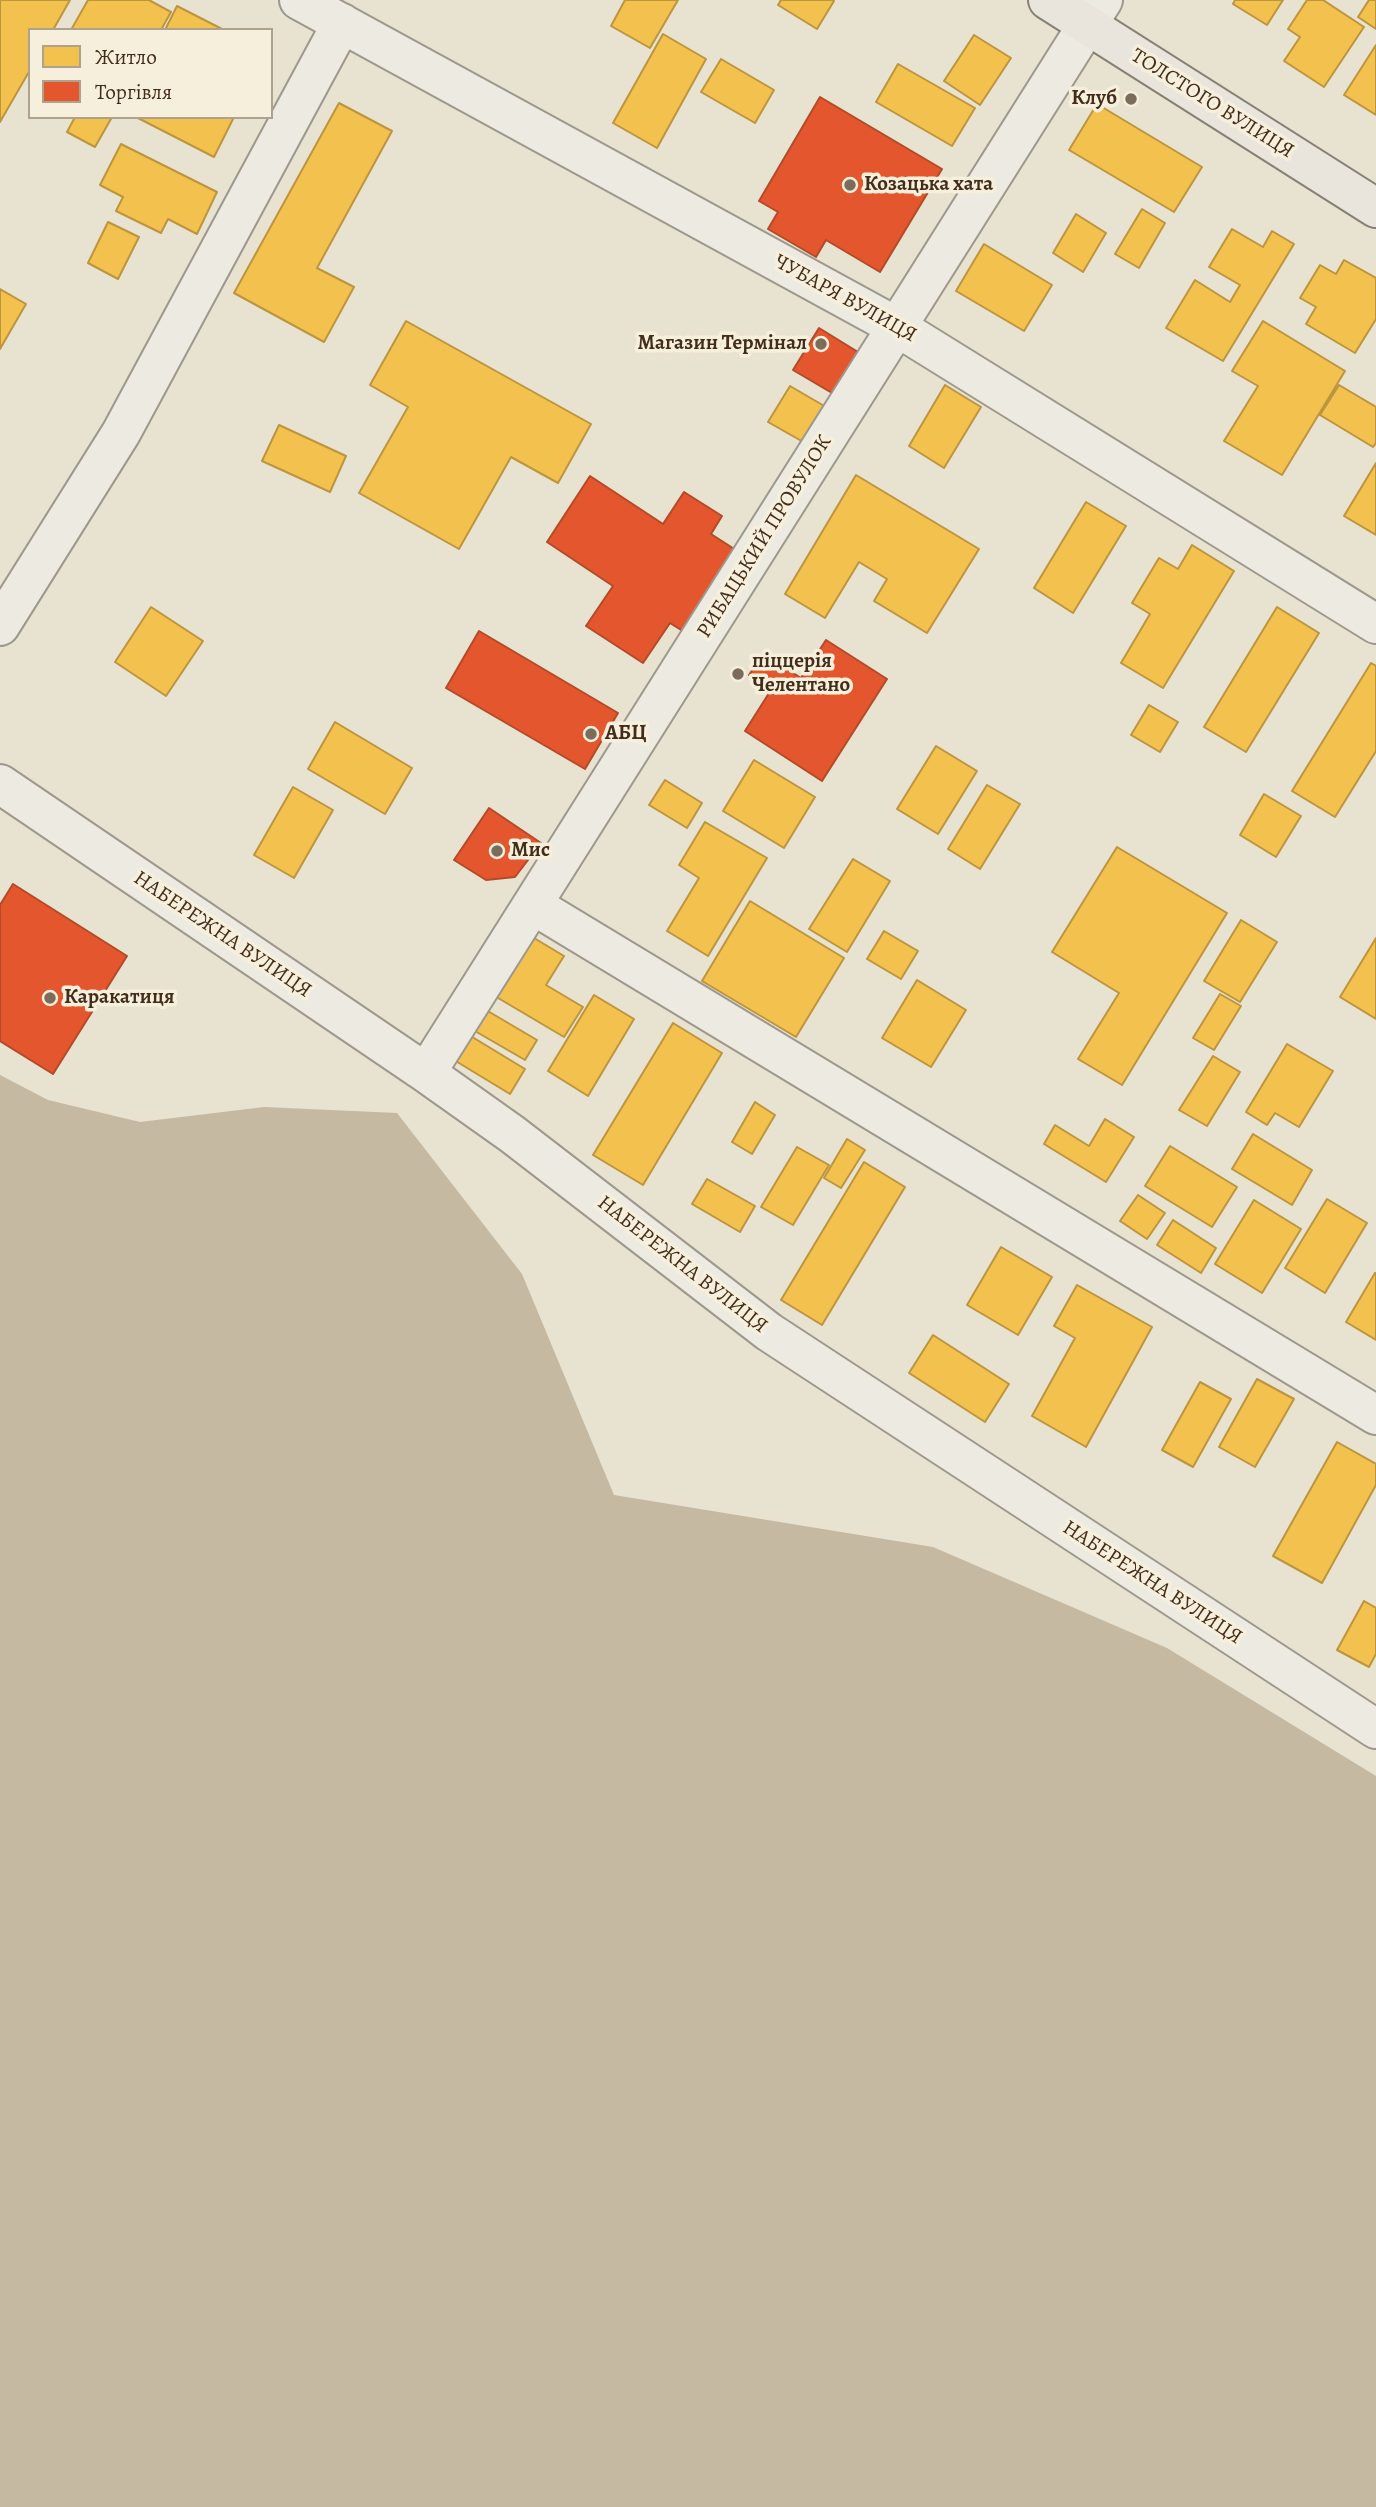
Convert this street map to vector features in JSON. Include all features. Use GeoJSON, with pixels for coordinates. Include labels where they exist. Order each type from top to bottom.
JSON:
{"type":"FeatureCollection","features":[{"type":"Feature","properties":{"kind":"main road","name":"ТОЛСТОГО ВУЛИЦЯ"},"geometry":{"type":"LineString","coordinates":[[1048,0],[1096,13],[1376,208]]}},
{"type":"Feature","properties":{"kind":"street","name":"ЧУБАРЯ ВУЛИЦЯ"},"geometry":{"type":"LineString","coordinates":[[299,0],[897,327],[1376,624]]}},
{"type":"Feature","properties":{"kind":"street","name":"РИБАЦЬКИЙ ПРОВУЛОК"},"geometry":{"type":"LineString","coordinates":[[426,1073],[1096,13]]}},
{"type":"Feature","properties":{"kind":"street"},"geometry":{"type":"LineString","coordinates":[[0,626],[121,433],[342,23]]}},
{"type":"Feature","properties":{"kind":"street","name":"НАБЕРЕЖНА ВУЛИЦЯ"},"geometry":{"type":"LineString","coordinates":[[0,785],[512,1134],[769,1332],[1376,1729]]}},
{"type":"Feature","properties":{"kind":"street"},"geometry":{"type":"LineString","coordinates":[[533,905],[1376,1415]]}},
{"type":"Feature","properties":{"kind":"shaded area"},"geometry":{"type":"Polygon","coordinates":[[[0,1075],[48,1100],[140,1122],[264,1107],[397,1113],[522,1274],[614,1495],[933,1547],[1167,1648],[1376,1776],[1376,2507],[0,2507],[0,1075]]]}},
{"type":"Feature","properties":{"kind":"building: Житло"},"geometry":{"type":"Polygon","coordinates":[[[0,0],[70,0],[54,28],[28,28],[28,73],[0,122],[0,0]]]}},
{"type":"Feature","properties":{"kind":"building: Житло"},"geometry":{"type":"Polygon","coordinates":[[[88,0],[149,0],[171,12],[162,28],[72,28],[88,0]]]}},
{"type":"Feature","properties":{"kind":"building: Житло"},"geometry":{"type":"Polygon","coordinates":[[[625,0],[678,0],[650,48],[611,26],[625,0]]]}},
{"type":"Feature","properties":{"kind":"building: Житло"},"geometry":{"type":"Polygon","coordinates":[[[781,0],[834,1],[817,29],[778,5],[781,0]]]}},
{"type":"Feature","properties":{"kind":"building: Житло"},"geometry":{"type":"Polygon","coordinates":[[[1235,0],[1283,0],[1267,25],[1233,4],[1235,0]]]}},
{"type":"Feature","properties":{"kind":"building: Житло"},"geometry":{"type":"Polygon","coordinates":[[[1307,0],[1323,0],[1364,27],[1324,87],[1284,61],[1300,37],[1288,29],[1307,0]]]}},
{"type":"Feature","properties":{"kind":"building: Житло"},"geometry":{"type":"Polygon","coordinates":[[[1369,0],[1376,0],[1376,29],[1358,17],[1369,0]]]}},
{"type":"Feature","properties":{"kind":"building: Житло"},"geometry":{"type":"Polygon","coordinates":[[[177,6],[220,28],[166,28],[177,6]]]}},
{"type":"Feature","properties":{"kind":"building: Житло"},"geometry":{"type":"Polygon","coordinates":[[[663,34],[706,59],[657,148],[613,123],[663,34]]]}},
{"type":"Feature","properties":{"kind":"building: Житло"},"geometry":{"type":"Polygon","coordinates":[[[974,35],[1011,58],[980,105],[944,81],[974,35]]]}},
{"type":"Feature","properties":{"kind":"building: Житло"},"geometry":{"type":"Polygon","coordinates":[[[1376,45],[1376,115],[1344,95],[1376,45]]]}},
{"type":"Feature","properties":{"kind":"building: Житло"},"geometry":{"type":"Polygon","coordinates":[[[721,59],[774,90],[755,123],[701,92],[721,59]]]}},
{"type":"Feature","properties":{"kind":"building: Житло"},"geometry":{"type":"Polygon","coordinates":[[[898,64],[975,108],[952,146],[876,102],[898,64]]]}},
{"type":"Feature","properties":{"kind":"building: Житло"},"geometry":{"type":"Polygon","coordinates":[[[339,103],[392,131],[317,268],[354,287],[324,342],[234,293],[339,103]]]}},
{"type":"Feature","properties":{"kind":"building: Житло"},"geometry":{"type":"Polygon","coordinates":[[[1097,104],[1202,167],[1174,212],[1069,150],[1097,104]]]}},
{"type":"Feature","properties":{"kind":"building: Житло"},"geometry":{"type":"Polygon","coordinates":[[[74,119],[111,119],[95,147],[67,132],[74,119]]]}},
{"type":"Feature","properties":{"kind":"building: Житло"},"geometry":{"type":"Polygon","coordinates":[[[140,119],[233,119],[214,157],[140,119]]]}},
{"type":"Feature","properties":{"kind":"building: Житло"},"geometry":{"type":"Polygon","coordinates":[[[121,144],[217,192],[197,234],[168,219],[161,233],[116,211],[123,197],[100,185],[121,144]]]}},
{"type":"Feature","properties":{"kind":"building: Житло"},"geometry":{"type":"Polygon","coordinates":[[[1142,209],[1165,223],[1139,268],[1115,254],[1142,209]]]}},
{"type":"Feature","properties":{"kind":"building: Житло"},"geometry":{"type":"Polygon","coordinates":[[[1076,214],[1106,233],[1083,272],[1053,253],[1076,214]]]}},
{"type":"Feature","properties":{"kind":"building: Житло"},"geometry":{"type":"Polygon","coordinates":[[[108,222],[139,237],[118,279],[88,263],[108,222]]]}},
{"type":"Feature","properties":{"kind":"building: Житло"},"geometry":{"type":"Polygon","coordinates":[[[1232,229],[1263,247],[1272,231],[1294,244],[1223,361],[1166,328],[1195,280],[1230,302],[1240,285],[1209,267],[1232,229]]]}},
{"type":"Feature","properties":{"kind":"building: Житло"},"geometry":{"type":"Polygon","coordinates":[[[984,244],[1052,285],[1024,331],[956,291],[984,244]]]}},
{"type":"Feature","properties":{"kind":"building: Житло"},"geometry":{"type":"Polygon","coordinates":[[[1344,260],[1376,278],[1376,319],[1355,353],[1306,324],[1316,307],[1300,298],[1320,265],[1336,274],[1344,260]]]}},
{"type":"Feature","properties":{"kind":"building: Житло"},"geometry":{"type":"Polygon","coordinates":[[[0,289],[26,304],[0,349],[0,289]]]}},
{"type":"Feature","properties":{"kind":"building: Житло"},"geometry":{"type":"Polygon","coordinates":[[[406,321],[591,424],[558,483],[511,457],[459,549],[359,493],[408,407],[370,385],[406,321]]]}},
{"type":"Feature","properties":{"kind":"building: Житло"},"geometry":{"type":"Polygon","coordinates":[[[1263,321],[1345,371],[1282,475],[1224,441],[1258,386],[1232,371],[1263,321]]]}},
{"type":"Feature","properties":{"kind":"building: Житло"},"geometry":{"type":"Polygon","coordinates":[[[945,385],[981,407],[944,468],[909,446],[945,385]]]}},
{"type":"Feature","properties":{"kind":"building: Житло"},"geometry":{"type":"Polygon","coordinates":[[[1339,385],[1376,407],[1376,443],[1373,447],[1320,415],[1339,385]]]}},
{"type":"Feature","properties":{"kind":"building: Житло"},"geometry":{"type":"Polygon","coordinates":[[[790,386],[826,407],[805,443],[768,422],[790,386]]]}},
{"type":"Feature","properties":{"kind":"building: Житло"},"geometry":{"type":"Polygon","coordinates":[[[279,425],[346,456],[330,492],[262,461],[279,425]]]}},
{"type":"Feature","properties":{"kind":"building: Житло"},"geometry":{"type":"Polygon","coordinates":[[[1376,463],[1376,535],[1344,516],[1376,463]]]}},
{"type":"Feature","properties":{"kind":"building: Житло"},"geometry":{"type":"Polygon","coordinates":[[[856,475],[979,549],[927,633],[874,601],[887,579],[859,562],[825,618],[785,594],[856,475]]]}},
{"type":"Feature","properties":{"kind":"building: Житло"},"geometry":{"type":"Polygon","coordinates":[[[1086,502],[1126,526],[1073,613],[1034,588],[1086,502]]]}},
{"type":"Feature","properties":{"kind":"building: Житло"},"geometry":{"type":"Polygon","coordinates":[[[1192,545],[1234,571],[1163,688],[1121,663],[1150,614],[1132,603],[1159,558],[1178,569],[1192,545]]]}},
{"type":"Feature","properties":{"kind":"building: Житло"},"geometry":{"type":"Polygon","coordinates":[[[151,607],[203,641],[166,696],[115,662],[151,607]]]}},
{"type":"Feature","properties":{"kind":"building: Житло"},"geometry":{"type":"Polygon","coordinates":[[[1277,607],[1319,633],[1246,752],[1204,727],[1277,607]]]}},
{"type":"Feature","properties":{"kind":"building: Житло"},"geometry":{"type":"Polygon","coordinates":[[[1371,663],[1376,666],[1376,751],[1335,817],[1292,791],[1371,663]]]}},
{"type":"Feature","properties":{"kind":"building: Житло"},"geometry":{"type":"Polygon","coordinates":[[[1149,705],[1178,722],[1160,752],[1131,735],[1149,705]]]}},
{"type":"Feature","properties":{"kind":"building: Житло"},"geometry":{"type":"Polygon","coordinates":[[[335,722],[412,768],[385,814],[308,769],[335,722]]]}},
{"type":"Feature","properties":{"kind":"building: Житло"},"geometry":{"type":"Polygon","coordinates":[[[936,746],[977,771],[938,834],[897,809],[936,746]]]}},
{"type":"Feature","properties":{"kind":"building: Житло"},"geometry":{"type":"Polygon","coordinates":[[[754,760],[815,797],[784,848],[723,811],[754,760]]]}},
{"type":"Feature","properties":{"kind":"building: Житло"},"geometry":{"type":"Polygon","coordinates":[[[665,780],[702,803],[687,828],[649,805],[665,780]]]}},
{"type":"Feature","properties":{"kind":"building: Житло"},"geometry":{"type":"Polygon","coordinates":[[[987,785],[1020,804],[980,869],[948,849],[987,785]]]}},
{"type":"Feature","properties":{"kind":"building: Житло"},"geometry":{"type":"Polygon","coordinates":[[[293,787],[333,810],[294,878],[254,855],[293,787]]]}},
{"type":"Feature","properties":{"kind":"building: Житло"},"geometry":{"type":"Polygon","coordinates":[[[1264,794],[1301,816],[1276,857],[1240,835],[1264,794]]]}},
{"type":"Feature","properties":{"kind":"building: Житло"},"geometry":{"type":"Polygon","coordinates":[[[705,822],[767,858],[708,956],[667,931],[699,878],[679,865],[705,822]]]}},
{"type":"Feature","properties":{"kind":"building: Житло"},"geometry":{"type":"Polygon","coordinates":[[[1117,847],[1227,913],[1122,1085],[1078,1059],[1119,993],[1052,952],[1117,847]]]}},
{"type":"Feature","properties":{"kind":"building: Житло"},"geometry":{"type":"Polygon","coordinates":[[[853,859],[890,881],[847,952],[809,929],[853,859]]]}},
{"type":"Feature","properties":{"kind":"building: Житло"},"geometry":{"type":"Polygon","coordinates":[[[750,901],[844,958],[796,1037],[702,981],[750,901]]]}},
{"type":"Feature","properties":{"kind":"building: Житло"},"geometry":{"type":"Polygon","coordinates":[[[1241,920],[1277,942],[1240,1002],[1204,981],[1241,920]]]}},
{"type":"Feature","properties":{"kind":"building: Житло"},"geometry":{"type":"Polygon","coordinates":[[[884,931],[918,951],[901,979],[867,959],[884,931]]]}},
{"type":"Feature","properties":{"kind":"building: Житло"},"geometry":{"type":"Polygon","coordinates":[[[529,935],[564,956],[546,985],[583,1007],[564,1037],[493,995],[529,935]]]}},
{"type":"Feature","properties":{"kind":"building: Житло"},"geometry":{"type":"Polygon","coordinates":[[[1376,938],[1376,1019],[1340,997],[1376,938]]]}},
{"type":"Feature","properties":{"kind":"building: Житло"},"geometry":{"type":"Polygon","coordinates":[[[917,980],[966,1010],[931,1067],[882,1038],[917,980]]]}},
{"type":"Feature","properties":{"kind":"building: Житло"},"geometry":{"type":"Polygon","coordinates":[[[1220,994],[1241,1006],[1214,1050],[1193,1038],[1220,994]]]}},
{"type":"Feature","properties":{"kind":"building: Житло"},"geometry":{"type":"Polygon","coordinates":[[[594,995],[634,1019],[588,1096],[548,1071],[594,995]]]}},
{"type":"Feature","properties":{"kind":"building: Житло"},"geometry":{"type":"Polygon","coordinates":[[[481,1007],[537,1040],[525,1060],[468,1027],[481,1007]]]}},
{"type":"Feature","properties":{"kind":"building: Житло"},"geometry":{"type":"Polygon","coordinates":[[[673,1023],[722,1053],[643,1185],[593,1155],[673,1023]]]}},
{"type":"Feature","properties":{"kind":"building: Житло"},"geometry":{"type":"Polygon","coordinates":[[[469,1035],[525,1069],[510,1094],[454,1060],[469,1035]]]}},
{"type":"Feature","properties":{"kind":"building: Житло"},"geometry":{"type":"Polygon","coordinates":[[[1287,1044],[1333,1071],[1299,1127],[1275,1113],[1267,1125],[1246,1112],[1287,1044]]]}},
{"type":"Feature","properties":{"kind":"building: Житло"},"geometry":{"type":"Polygon","coordinates":[[[1213,1056],[1240,1072],[1207,1126],[1179,1110],[1213,1056]]]}},
{"type":"Feature","properties":{"kind":"building: Житло"},"geometry":{"type":"Polygon","coordinates":[[[755,1102],[775,1115],[752,1154],[732,1142],[755,1102]]]}},
{"type":"Feature","properties":{"kind":"building: Житло"},"geometry":{"type":"Polygon","coordinates":[[[1105,1119],[1134,1137],[1106,1182],[1044,1144],[1055,1125],[1089,1146],[1105,1119]]]}},
{"type":"Feature","properties":{"kind":"building: Житло"},"geometry":{"type":"Polygon","coordinates":[[[1253,1134],[1312,1170],[1292,1205],[1232,1169],[1253,1134]]]}},
{"type":"Feature","properties":{"kind":"building: Житло"},"geometry":{"type":"Polygon","coordinates":[[[847,1139],[865,1150],[841,1188],[824,1178],[847,1139]]]}},
{"type":"Feature","properties":{"kind":"building: Житло"},"geometry":{"type":"Polygon","coordinates":[[[1170,1146],[1237,1187],[1212,1227],[1145,1186],[1170,1146]]]}},
{"type":"Feature","properties":{"kind":"building: Житло"},"geometry":{"type":"Polygon","coordinates":[[[797,1147],[829,1165],[793,1225],[761,1207],[797,1147]]]}},
{"type":"Feature","properties":{"kind":"building: Житло"},"geometry":{"type":"Polygon","coordinates":[[[864,1162],[905,1187],[822,1325],[781,1300],[864,1162]]]}},
{"type":"Feature","properties":{"kind":"building: Житло"},"geometry":{"type":"Polygon","coordinates":[[[707,1179],[755,1206],[740,1232],[692,1204],[707,1179]]]}},
{"type":"Feature","properties":{"kind":"building: Житло"},"geometry":{"type":"Polygon","coordinates":[[[1138,1195],[1165,1213],[1147,1239],[1120,1221],[1138,1195]]]}},
{"type":"Feature","properties":{"kind":"building: Житло"},"geometry":{"type":"Polygon","coordinates":[[[1327,1199],[1367,1223],[1325,1293],[1285,1268],[1327,1199]]]}},
{"type":"Feature","properties":{"kind":"building: Житло"},"geometry":{"type":"Polygon","coordinates":[[[1254,1200],[1301,1229],[1262,1293],[1215,1264],[1254,1200]]]}},
{"type":"Feature","properties":{"kind":"building: Житло"},"geometry":{"type":"Polygon","coordinates":[[[1173,1220],[1216,1248],[1201,1273],[1157,1245],[1173,1220]]]}},
{"type":"Feature","properties":{"kind":"building: Житло"},"geometry":{"type":"Polygon","coordinates":[[[1001,1247],[1052,1277],[1018,1335],[967,1305],[1001,1247]]]}},
{"type":"Feature","properties":{"kind":"building: Житло"},"geometry":{"type":"Polygon","coordinates":[[[1376,1273],[1376,1340],[1346,1322],[1376,1273]]]}},
{"type":"Feature","properties":{"kind":"building: Житло"},"geometry":{"type":"Polygon","coordinates":[[[1077,1285],[1152,1327],[1086,1447],[1032,1416],[1075,1338],[1054,1326],[1077,1285]]]}},
{"type":"Feature","properties":{"kind":"building: Житло"},"geometry":{"type":"Polygon","coordinates":[[[933,1335],[1009,1384],[985,1422],[909,1373],[933,1335]]]}},
{"type":"Feature","properties":{"kind":"building: Житло"},"geometry":{"type":"Polygon","coordinates":[[[1257,1379],[1294,1399],[1255,1467],[1219,1447],[1257,1379]]]}},
{"type":"Feature","properties":{"kind":"building: Житло"},"geometry":{"type":"Polygon","coordinates":[[[1200,1382],[1231,1399],[1193,1467],[1162,1450],[1200,1382]]]}},
{"type":"Feature","properties":{"kind":"building: Житло"},"geometry":{"type":"Polygon","coordinates":[[[1337,1442],[1376,1464],[1376,1485],[1322,1583],[1273,1556],[1337,1442]]]}},
{"type":"Feature","properties":{"kind":"building: Житло"},"geometry":{"type":"Polygon","coordinates":[[[1364,1601],[1376,1608],[1376,1654],[1369,1667],[1337,1650],[1364,1601]]]}},
{"type":"Feature","properties":{"kind":"building: Торгівля","name":"Козацька хата"},"geometry":{"type":"Polygon","coordinates":[[[820,97],[942,169],[880,272],[826,240],[816,257],[768,229],[778,212],[759,201],[820,97]]]}},
{"type":"Feature","properties":{"kind":"building: Торгівля"},"geometry":{"type":"Polygon","coordinates":[[[819,328],[858,352],[832,393],[793,370],[819,328]]]}},
{"type":"Feature","properties":{"kind":"building: Торгівля","name":"АБЦ"},"geometry":{"type":"Polygon","coordinates":[[[590,476],[663,524],[684,492],[722,516],[711,534],[742,554],[689,635],[670,623],[643,663],[586,626],[613,586],[547,542],[590,476]]]}},
{"type":"Feature","properties":{"kind":"building: Торгівля"},"geometry":{"type":"Polygon","coordinates":[[[479,631],[618,713],[585,769],[446,688],[479,631]]]}},
{"type":"Feature","properties":{"kind":"building: Торгівля"},"geometry":{"type":"Polygon","coordinates":[[[826,640],[887,679],[822,781],[745,731],[771,690],[749,675],[763,654],[801,678],[826,640]]]}},
{"type":"Feature","properties":{"kind":"building: Торгівля","name":"Мис"},"geometry":{"type":"Polygon","coordinates":[[[489,808],[541,843],[515,877],[486,880],[454,860],[489,808]]]}},
{"type":"Feature","properties":{"kind":"building: Торгівля","name":"Каракатиця"},"geometry":{"type":"Polygon","coordinates":[[[13,884],[127,956],[53,1074],[0,1041],[0,905],[13,884]]]}},
{"type":"Feature","properties":{"kind":"place","name":"Клуб"},"geometry":{"type":"Point","coordinates":[1131,99]}},
{"type":"Feature","properties":{"kind":"place","name":"Козацька хата"},"geometry":{"type":"Point","coordinates":[850,185]}},
{"type":"Feature","properties":{"kind":"place","name":"Магазин Термінал"},"geometry":{"type":"Point","coordinates":[821,344]}},
{"type":"Feature","properties":{"kind":"place","name":"піццерія Челентано"},"geometry":{"type":"Point","coordinates":[738,674]}},
{"type":"Feature","properties":{"kind":"place","name":"АБЦ"},"geometry":{"type":"Point","coordinates":[591,734]}},
{"type":"Feature","properties":{"kind":"place","name":"Мис"},"geometry":{"type":"Point","coordinates":[497,851]}},
{"type":"Feature","properties":{"kind":"place","name":"Каракатиця"},"geometry":{"type":"Point","coordinates":[50,998]}}]}
